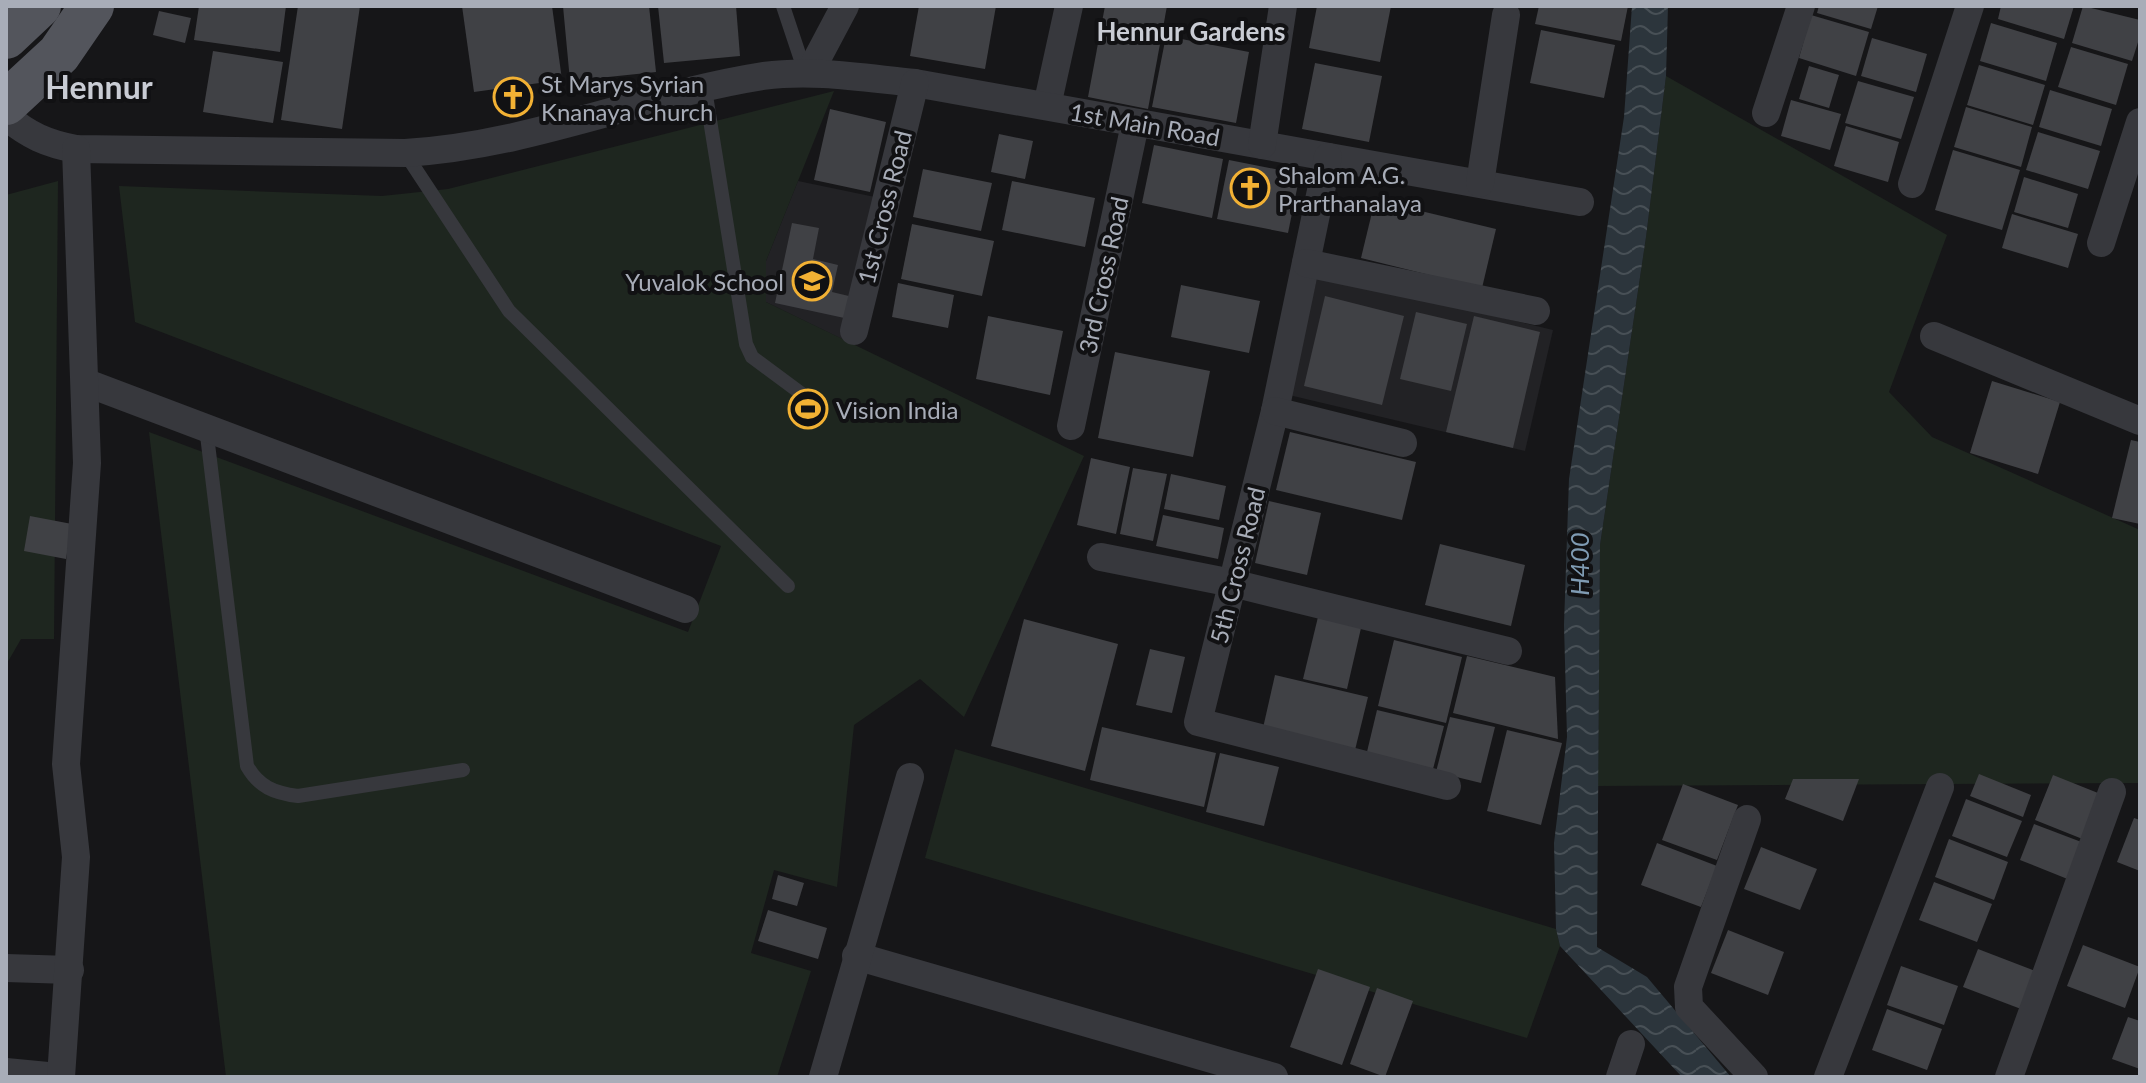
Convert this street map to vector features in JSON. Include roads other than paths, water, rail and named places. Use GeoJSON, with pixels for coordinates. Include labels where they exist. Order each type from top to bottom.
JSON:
{"type":"FeatureCollection","features":[{"type":"Feature","properties":{"kind":"main road"},"geometry":{"type":"LineString","coordinates":[[6,37],[39,6]]}},
{"type":"Feature","properties":{"kind":"main road"},"geometry":{"type":"LineString","coordinates":[[10,122],[92,6]]}},
{"type":"Feature","properties":{"kind":"street"},"geometry":{"type":"LineString","coordinates":[[808,72],[845,6]]}},
{"type":"Feature","properties":{"kind":"street"},"geometry":{"type":"LineString","coordinates":[[1047,106],[1069,6]]}},
{"type":"Feature","properties":{"kind":"street"},"geometry":{"type":"LineString","coordinates":[[1262,145],[1283,6]]}},
{"type":"Feature","properties":{"kind":"street"},"geometry":{"type":"LineString","coordinates":[[1766,113],[1801,6]]}},
{"type":"Feature","properties":{"kind":"street"},"geometry":{"type":"LineString","coordinates":[[1912,184],[1970,6]]}},
{"type":"Feature","properties":{"kind":"street"},"geometry":{"type":"LineString","coordinates":[[1480,183],[1506,15]]}},
{"type":"Feature","properties":{"kind":"street","name":"1st Main Road"},"geometry":{"type":"LineString","coordinates":[[10,122],[51,145],[76,149],[405,153],[456,150],[763,76],[808,72],[915,83],[1580,202]]}},
{"type":"Feature","properties":{"kind":"street","name":"1st Cross Road"},"geometry":{"type":"LineString","coordinates":[[854,331],[915,83]]}},
{"type":"Feature","properties":{"kind":"street"},"geometry":{"type":"LineString","coordinates":[[2101,243],[2140,122]]}},
{"type":"Feature","properties":{"kind":"street","name":"3rd Cross Road"},"geometry":{"type":"LineString","coordinates":[[1071,426],[1135,124]]}},
{"type":"Feature","properties":{"kind":"street"},"geometry":{"type":"LineString","coordinates":[[6,1072],[59,1077],[70,970],[76,857],[66,764],[87,463],[87,383],[76,149]]}},
{"type":"Feature","properties":{"kind":"street","name":"5th Cross Road"},"geometry":{"type":"LineString","coordinates":[[1328,157],[1275,411],[1198,722],[1447,786]]}},
{"type":"Feature","properties":{"kind":"street"},"geometry":{"type":"LineString","coordinates":[[1306,263],[1536,311]]}},
{"type":"Feature","properties":{"kind":"street"},"geometry":{"type":"LineString","coordinates":[[1934,336],[2140,421]]}},
{"type":"Feature","properties":{"kind":"street"},"geometry":{"type":"LineString","coordinates":[[87,383],[685,609]]}},
{"type":"Feature","properties":{"kind":"street"},"geometry":{"type":"LineString","coordinates":[[1275,411],[1403,443]]}},
{"type":"Feature","properties":{"kind":"street"},"geometry":{"type":"LineString","coordinates":[[1101,557],[1232,583],[1508,651]]}},
{"type":"Feature","properties":{"kind":"street"},"geometry":{"type":"LineString","coordinates":[[823,1077],[910,777]]}},
{"type":"Feature","properties":{"kind":"street"},"geometry":{"type":"LineString","coordinates":[[1828,1077],[1940,787]]}},
{"type":"Feature","properties":{"kind":"street"},"geometry":{"type":"LineString","coordinates":[[2009,1077],[2112,792]]}},
{"type":"Feature","properties":{"kind":"street"},"geometry":{"type":"LineString","coordinates":[[1747,819],[1688,987],[1689,1007],[1754,1077]]}},
{"type":"Feature","properties":{"kind":"street"},"geometry":{"type":"LineString","coordinates":[[856,956],[1274,1077]]}},
{"type":"Feature","properties":{"kind":"street"},"geometry":{"type":"LineString","coordinates":[[6,968],[70,970]]}},
{"type":"Feature","properties":{"kind":"street"},"geometry":{"type":"LineString","coordinates":[[1620,1077],[1631,1044]]}},
{"type":"Feature","properties":{"kind":"lane"},"geometry":{"type":"LineString","coordinates":[[783,6],[808,72]]}},
{"type":"Feature","properties":{"kind":"lane"},"geometry":{"type":"LineString","coordinates":[[705,89],[746,344],[752,357],[806,397]]}},
{"type":"Feature","properties":{"kind":"lane"},"geometry":{"type":"LineString","coordinates":[[405,153],[509,311],[788,586]]}},
{"type":"Feature","properties":{"kind":"lane"},"geometry":{"type":"LineString","coordinates":[[206,427],[247,766],[254,779],[278,793],[298,796],[463,770]]}},
{"type":"Feature","properties":{"kind":"water","name":"H400"},"geometry":{"type":"Polygon","coordinates":[[[1632,6],[1668,6],[1666,76],[1646,237],[1600,545],[1597,947],[1647,977],[1731,1077],[1682,1077],[1560,946],[1556,929],[1554,843],[1567,737],[1564,625],[1569,479],[1624,117],[1632,6]]]}},
{"type":"Feature","properties":{"kind":"place","name":"St Marys Syrian Knanaya Church"},"geometry":{"type":"Point","coordinates":[513,97]}},
{"type":"Feature","properties":{"kind":"place","name":"Shalom A.G. Prarthanalaya"},"geometry":{"type":"Point","coordinates":[1250,188]}},
{"type":"Feature","properties":{"kind":"place","name":"Yuvalok School"},"geometry":{"type":"Point","coordinates":[812,281]}},
{"type":"Feature","properties":{"kind":"place","name":"Vision India"},"geometry":{"type":"Point","coordinates":[808,409]}},
{"type":"Feature","properties":{"kind":"district","name":"Hennur Gardens"},"geometry":{"type":"Point","coordinates":[1191,31]}},
{"type":"Feature","properties":{"kind":"district","name":"Hennur"},"geometry":{"type":"Point","coordinates":[99,86]}}]}
